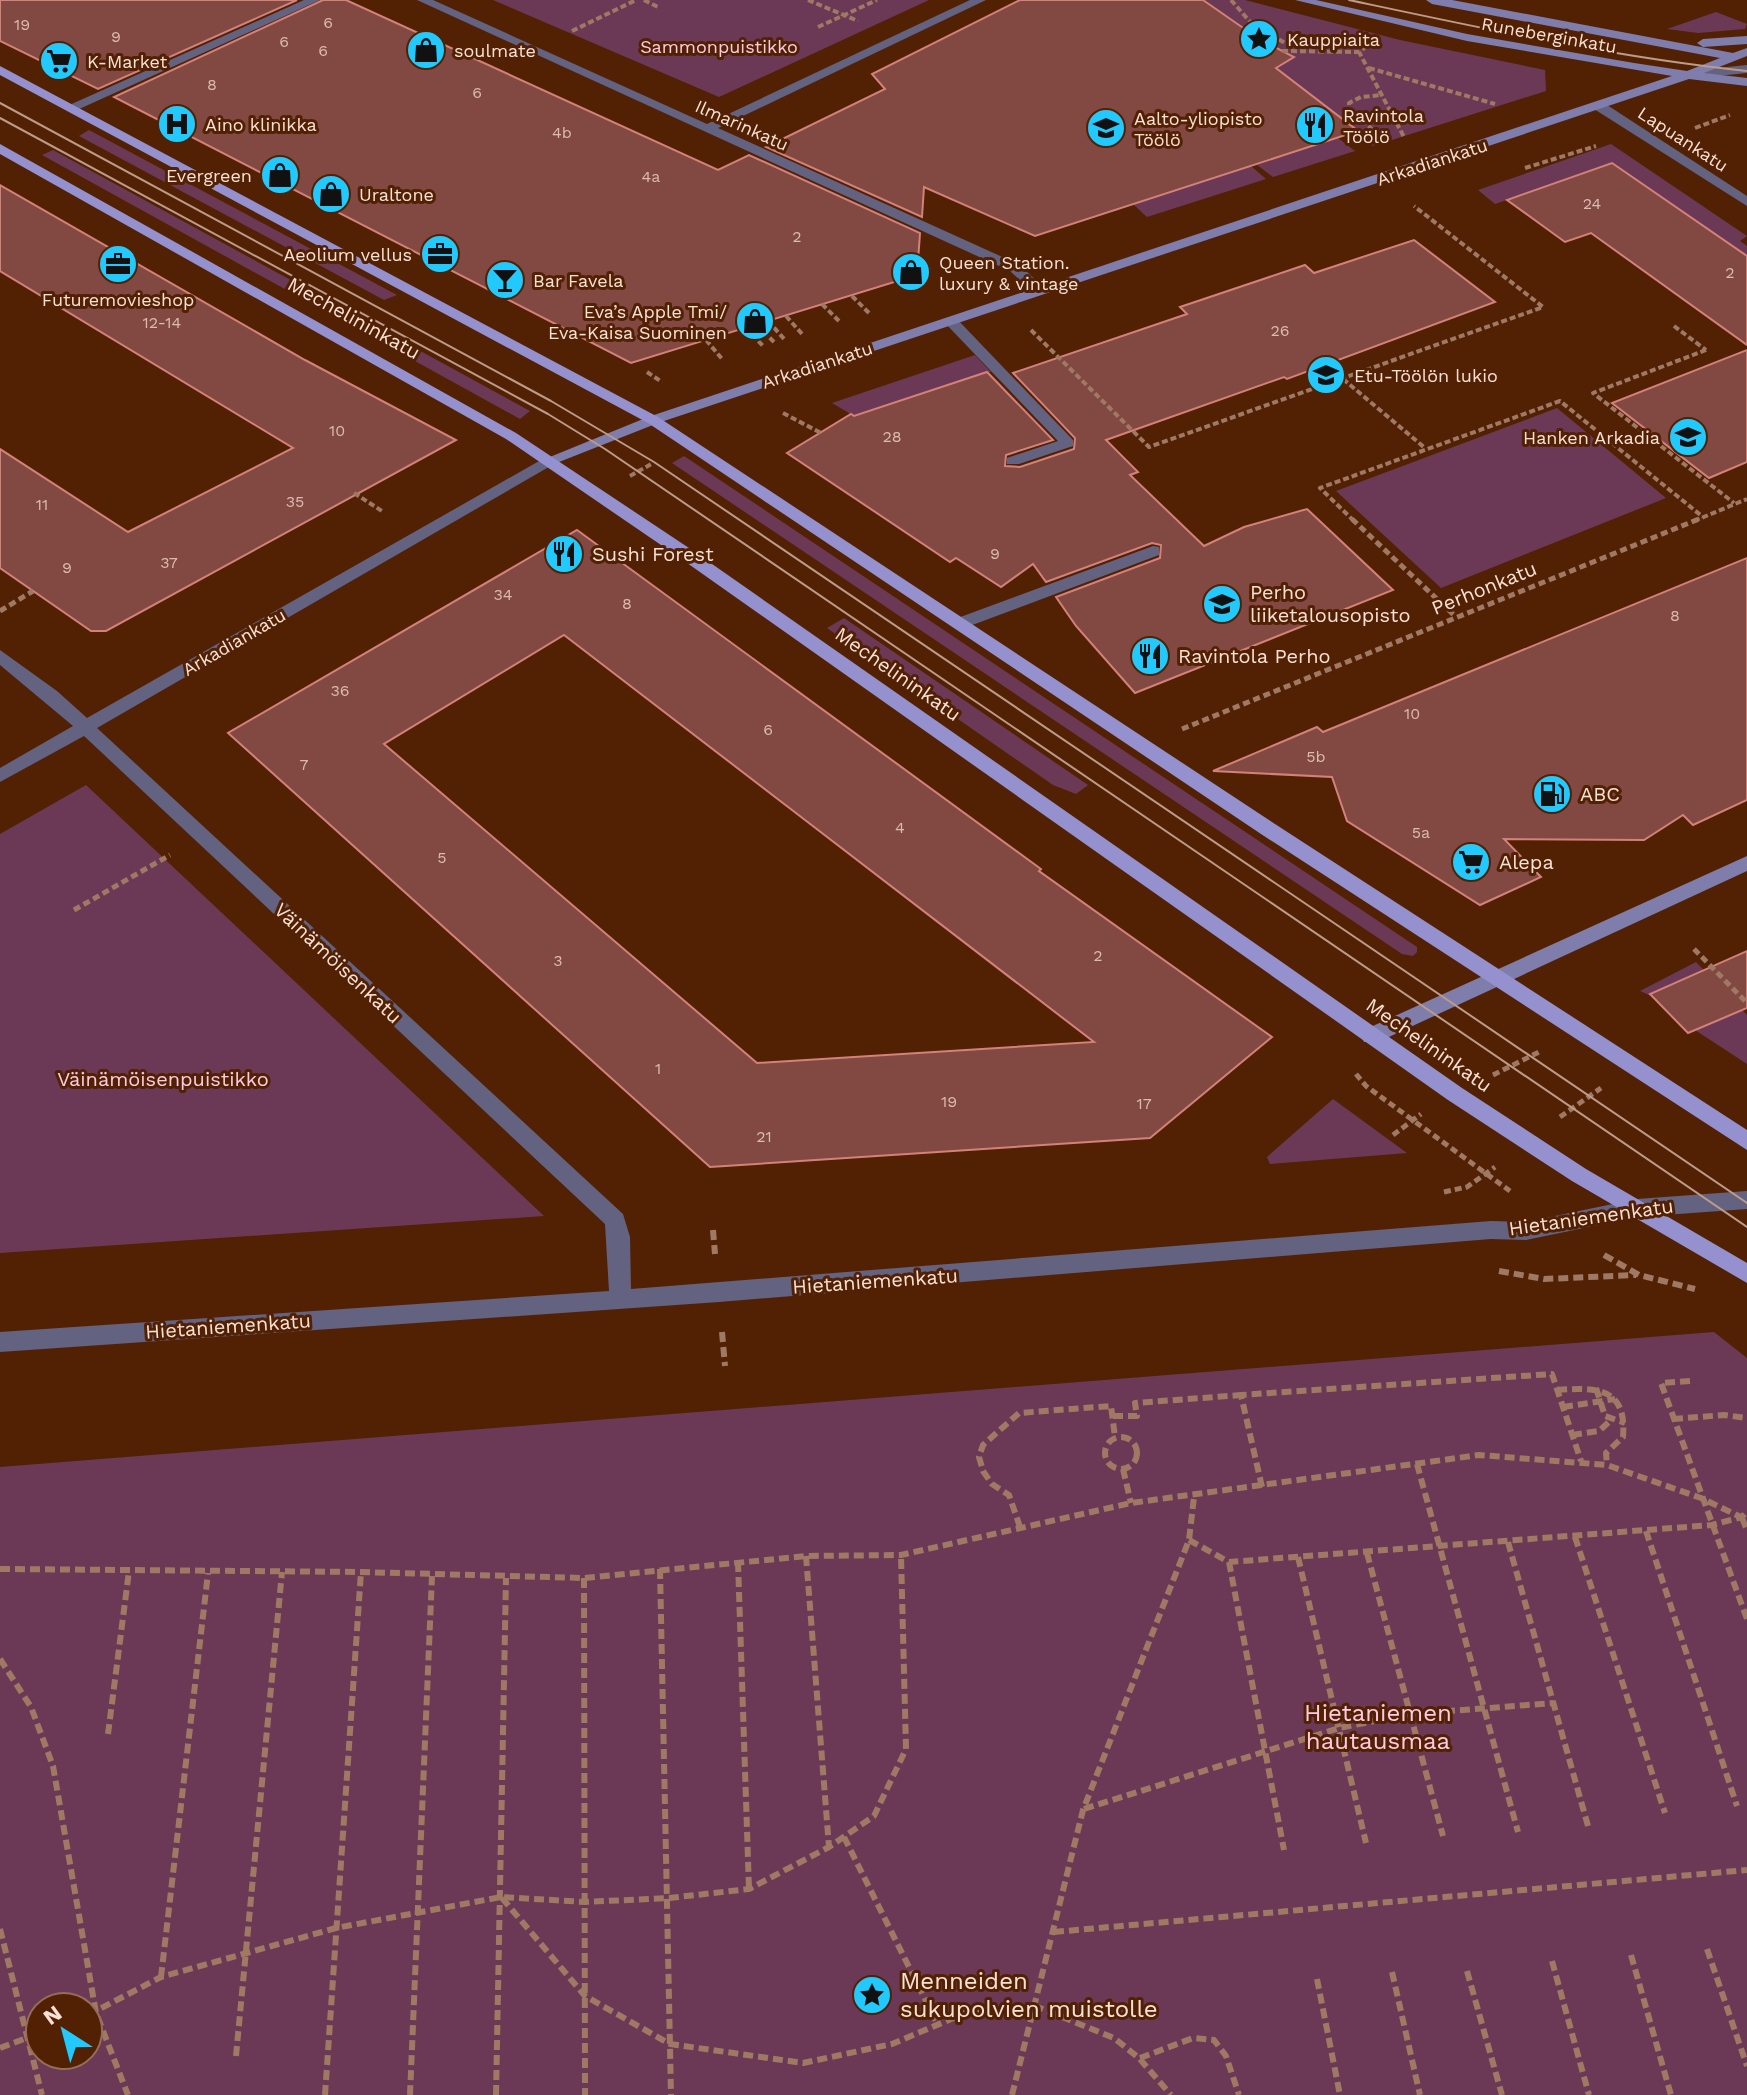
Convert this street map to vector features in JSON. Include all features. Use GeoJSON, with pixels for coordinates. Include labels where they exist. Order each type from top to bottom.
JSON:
{"type":"FeatureCollection","features":[{"type":"Feature","properties":{"kind":"main road"},"geometry":{"type":"LineString","coordinates":[[0,70],[653,420],[1747,1141]]}},
{"type":"Feature","properties":{"kind":"main road","name":"Mechelininkatu"},"geometry":{"type":"LineString","coordinates":[[0,148],[482,417],[598,494],[1455,1094],[1747,1274]]}},
{"type":"Feature","properties":{"kind":"street"},"geometry":{"type":"LineString","coordinates":[[72,107],[314,0]]}},
{"type":"Feature","properties":{"kind":"street","name":"Ilmarinkatu"},"geometry":{"type":"LineString","coordinates":[[423,0],[1015,268],[1040,291]]}},
{"type":"Feature","properties":{"kind":"street"},"geometry":{"type":"LineString","coordinates":[[706,129],[980,0]]}},
{"type":"Feature","properties":{"kind":"street","name":"Runeberginkatu"},"geometry":{"type":"LineString","coordinates":[[1301,0],[1468,39],[1747,82]]}},
{"type":"Feature","properties":{"kind":"street","name":"Runeberginkatu"},"geometry":{"type":"LineString","coordinates":[[1432,0],[1743,56]]}},
{"type":"Feature","properties":{"kind":"street"},"geometry":{"type":"LineString","coordinates":[[1663,43],[1747,40]]}},
{"type":"Feature","properties":{"kind":"street","name":"Arkadiankatu"},"geometry":{"type":"LineString","coordinates":[[0,776],[548,461],[653,420],[1743,56]]}},
{"type":"Feature","properties":{"kind":"street","name":"Arkadiankatu"},"geometry":{"type":"LineString","coordinates":[[1687,75],[1747,69]]}},
{"type":"Feature","properties":{"kind":"street","name":"Lapuankatu"},"geometry":{"type":"LineString","coordinates":[[1599,106],[1747,202]]}},
{"type":"Feature","properties":{"kind":"street"},"geometry":{"type":"LineString","coordinates":[[951,321],[1068,443],[1013,461]]}},
{"type":"Feature","properties":{"kind":"street"},"geometry":{"type":"LineString","coordinates":[[961,623],[1153,551]]}},
{"type":"Feature","properties":{"kind":"street","name":"Väinämöisenkatu"},"geometry":{"type":"LineString","coordinates":[[0,656],[39,683],[615,1220],[619,1237],[620,1298]]}},
{"type":"Feature","properties":{"kind":"street"},"geometry":{"type":"LineString","coordinates":[[1371,1036],[1747,863]]}},
{"type":"Feature","properties":{"kind":"street","name":"Hietaniemenkatu"},"geometry":{"type":"LineString","coordinates":[[0,1342],[977,1274],[1491,1230],[1526,1231],[1637,1208],[1747,1200]]}},
{"type":"Feature","properties":{"kind":"path"},"geometry":{"type":"LineString","coordinates":[[562,36],[636,0]]}},
{"type":"Feature","properties":{"kind":"path"},"geometry":{"type":"LineString","coordinates":[[644,0],[660,8]]}},
{"type":"Feature","properties":{"kind":"path"},"geometry":{"type":"LineString","coordinates":[[808,0],[867,25]]}},
{"type":"Feature","properties":{"kind":"path"},"geometry":{"type":"LineString","coordinates":[[818,27],[877,0]]}},
{"type":"Feature","properties":{"kind":"path"},"geometry":{"type":"LineString","coordinates":[[1231,0],[1252,24],[1292,47],[1317,52],[1359,52],[1372,43]]}},
{"type":"Feature","properties":{"kind":"path"},"geometry":{"type":"LineString","coordinates":[[1282,51],[1292,47]]}},
{"type":"Feature","properties":{"kind":"path"},"geometry":{"type":"LineString","coordinates":[[1359,52],[1406,142]]}},
{"type":"Feature","properties":{"kind":"path"},"geometry":{"type":"LineString","coordinates":[[1369,68],[1497,105]]}},
{"type":"Feature","properties":{"kind":"path"},"geometry":{"type":"LineString","coordinates":[[1373,130],[1349,109],[1349,103],[1361,97],[1382,95]]}},
{"type":"Feature","properties":{"kind":"path"},"geometry":{"type":"LineString","coordinates":[[1692,129],[1733,113]]}},
{"type":"Feature","properties":{"kind":"path"},"geometry":{"type":"LineString","coordinates":[[1031,330],[1149,447],[1543,307],[1414,206]]}},
{"type":"Feature","properties":{"kind":"path"},"geometry":{"type":"LineString","coordinates":[[852,296],[870,313]]}},
{"type":"Feature","properties":{"kind":"path"},"geometry":{"type":"LineString","coordinates":[[822,304],[840,322]]}},
{"type":"Feature","properties":{"kind":"path"},"geometry":{"type":"LineString","coordinates":[[786,316],[803,335]]}},
{"type":"Feature","properties":{"kind":"path"},"geometry":{"type":"LineString","coordinates":[[768,321],[785,340]]}},
{"type":"Feature","properties":{"kind":"path"},"geometry":{"type":"LineString","coordinates":[[757,325],[775,343]]}},
{"type":"Feature","properties":{"kind":"path"},"geometry":{"type":"LineString","coordinates":[[1674,326],[1706,350],[1593,393],[1735,503]]}},
{"type":"Feature","properties":{"kind":"path"},"geometry":{"type":"LineString","coordinates":[[746,328],[764,347]]}},
{"type":"Feature","properties":{"kind":"path"},"geometry":{"type":"LineString","coordinates":[[706,340],[723,360]]}},
{"type":"Feature","properties":{"kind":"path"},"geometry":{"type":"LineString","coordinates":[[1343,379],[1425,449]]}},
{"type":"Feature","properties":{"kind":"path"},"geometry":{"type":"LineString","coordinates":[[1456,617],[1320,488],[1560,401],[1703,517]]}},
{"type":"Feature","properties":{"kind":"path"},"geometry":{"type":"LineString","coordinates":[[780,412],[821,433]]}},
{"type":"Feature","properties":{"kind":"path"},"geometry":{"type":"LineString","coordinates":[[598,494],[689,443]]}},
{"type":"Feature","properties":{"kind":"path"},"geometry":{"type":"LineString","coordinates":[[354,493],[382,511]]}},
{"type":"Feature","properties":{"kind":"path","name":"Perhonkatu"},"geometry":{"type":"LineString","coordinates":[[1144,744],[1747,499]]}},
{"type":"Feature","properties":{"kind":"path"},"geometry":{"type":"LineString","coordinates":[[0,611],[33,591]]}},
{"type":"Feature","properties":{"kind":"path"},"geometry":{"type":"LineString","coordinates":[[74,910],[174,853]]}},
{"type":"Feature","properties":{"kind":"path"},"geometry":{"type":"LineString","coordinates":[[1694,949],[1747,1003]]}},
{"type":"Feature","properties":{"kind":"path"},"geometry":{"type":"LineString","coordinates":[[1393,1135],[1455,1094],[1580,1033]]}},
{"type":"Feature","properties":{"kind":"path"},"geometry":{"type":"LineString","coordinates":[[1430,1194],[1467,1187],[1632,1067]]}},
{"type":"Feature","properties":{"kind":"path"},"geometry":{"type":"LineString","coordinates":[[1600,1253],[1639,1275],[1703,1292]]}},
{"type":"Feature","properties":{"kind":"path"},"geometry":{"type":"LineString","coordinates":[[1113,1416],[1137,1416],[1135,1403],[1552,1374],[1581,1461]]}},
{"type":"Feature","properties":{"kind":"path"},"geometry":{"type":"LineString","coordinates":[[1690,1381],[1661,1383],[1747,1619]]}},
{"type":"Feature","properties":{"kind":"path"},"geometry":{"type":"LineString","coordinates":[[1557,1390],[1596,1387],[1615,1399],[1623,1411],[1625,1423],[1623,1437],[1606,1453],[1607,1465]]}},
{"type":"Feature","properties":{"kind":"path"},"geometry":{"type":"LineString","coordinates":[[1596,1387],[1605,1416],[1625,1423]]}},
{"type":"Feature","properties":{"kind":"path"},"geometry":{"type":"LineString","coordinates":[[1241,1395],[1262,1487]]}},
{"type":"Feature","properties":{"kind":"path"},"geometry":{"type":"LineString","coordinates":[[1563,1407],[1615,1399]]}},
{"type":"Feature","properties":{"kind":"path"},"geometry":{"type":"LineString","coordinates":[[1020,1527],[1009,1495],[992,1484],[983,1471],[979,1457],[983,1445],[1019,1413],[1111,1406],[1115,1437]]}},
{"type":"Feature","properties":{"kind":"path"},"geometry":{"type":"LineString","coordinates":[[1673,1419],[1724,1415],[1747,1418]]}},
{"type":"Feature","properties":{"kind":"path"},"geometry":{"type":"LineString","coordinates":[[1572,1435],[1599,1432],[1608,1427],[1611,1420]]}},
{"type":"Feature","properties":{"kind":"path"},"geometry":{"type":"LineString","coordinates":[[1115,1437],[1133,1442],[1138,1451],[1138,1460],[1132,1466],[1123,1469],[1114,1467],[1103,1456],[1108,1441],[1115,1437]]}},
{"type":"Feature","properties":{"kind":"path"},"geometry":{"type":"LineString","coordinates":[[0,1569],[361,1572],[584,1578],[806,1556],[901,1555],[1131,1503],[1195,1497],[1479,1455],[1607,1465],[1745,1516]]}},
{"type":"Feature","properties":{"kind":"path"},"geometry":{"type":"LineString","coordinates":[[1417,1464],[1518,1832]]}},
{"type":"Feature","properties":{"kind":"path"},"geometry":{"type":"LineString","coordinates":[[1123,1469],[1131,1503]]}},
{"type":"Feature","properties":{"kind":"path"},"geometry":{"type":"LineString","coordinates":[[1012,2095],[1083,1810],[1189,1540],[1195,1497]]}},
{"type":"Feature","properties":{"kind":"path"},"geometry":{"type":"LineString","coordinates":[[1189,1540],[1229,1562],[1646,1531],[1712,1525],[1745,1516]]}},
{"type":"Feature","properties":{"kind":"path"},"geometry":{"type":"LineString","coordinates":[[1745,1516],[1747,1530]]}},
{"type":"Feature","properties":{"kind":"path"},"geometry":{"type":"LineString","coordinates":[[1646,1531],[1737,1806]]}},
{"type":"Feature","properties":{"kind":"path"},"geometry":{"type":"LineString","coordinates":[[1575,1537],[1665,1813]]}},
{"type":"Feature","properties":{"kind":"path"},"geometry":{"type":"LineString","coordinates":[[1508,1542],[1588,1826]]}},
{"type":"Feature","properties":{"kind":"path"},"geometry":{"type":"LineString","coordinates":[[1367,1553],[1443,1836]]}},
{"type":"Feature","properties":{"kind":"path"},"geometry":{"type":"LineString","coordinates":[[104,2008],[161,1977],[336,1928],[501,1897],[585,1902],[669,1898],[749,1889],[829,1847],[874,1816],[906,1749],[901,1555]]}},
{"type":"Feature","properties":{"kind":"path"},"geometry":{"type":"LineString","coordinates":[[806,1556],[829,1847]]}},
{"type":"Feature","properties":{"kind":"path"},"geometry":{"type":"LineString","coordinates":[[1298,1557],[1366,1843]]}},
{"type":"Feature","properties":{"kind":"path"},"geometry":{"type":"LineString","coordinates":[[738,1562],[749,1889]]}},
{"type":"Feature","properties":{"kind":"path"},"geometry":{"type":"LineString","coordinates":[[1229,1562],[1284,1850]]}},
{"type":"Feature","properties":{"kind":"path"},"geometry":{"type":"LineString","coordinates":[[660,1569],[671,2095]]}},
{"type":"Feature","properties":{"kind":"path"},"geometry":{"type":"LineString","coordinates":[[108,1734],[129,1571]]}},
{"type":"Feature","properties":{"kind":"path"},"geometry":{"type":"LineString","coordinates":[[236,2056],[282,1572]]}},
{"type":"Feature","properties":{"kind":"path"},"geometry":{"type":"LineString","coordinates":[[325,2095],[361,1572]]}},
{"type":"Feature","properties":{"kind":"path"},"geometry":{"type":"LineString","coordinates":[[161,1977],[208,1573]]}},
{"type":"Feature","properties":{"kind":"path"},"geometry":{"type":"LineString","coordinates":[[410,2095],[432,1576]]}},
{"type":"Feature","properties":{"kind":"path"},"geometry":{"type":"LineString","coordinates":[[496,2095],[506,1578]]}},
{"type":"Feature","properties":{"kind":"path"},"geometry":{"type":"LineString","coordinates":[[584,1578],[585,2095]]}},
{"type":"Feature","properties":{"kind":"path"},"geometry":{"type":"LineString","coordinates":[[0,1659],[31,1707],[53,1766],[88,1991]]}},
{"type":"Feature","properties":{"kind":"path"},"geometry":{"type":"LineString","coordinates":[[1083,1810],[1339,1728],[1410,1714],[1554,1703]]}},
{"type":"Feature","properties":{"kind":"path"},"geometry":{"type":"LineString","coordinates":[[844,1837],[938,2025]]}},
{"type":"Feature","properties":{"kind":"path"},"geometry":{"type":"LineString","coordinates":[[1054,1932],[1747,1870]]}},
{"type":"Feature","properties":{"kind":"path"},"geometry":{"type":"LineString","coordinates":[[501,1897],[585,1996],[670,2044],[803,2063],[892,2044],[970,2011],[1035,2006],[1114,2038],[1139,2058],[1171,2095]]}},
{"type":"Feature","properties":{"kind":"path"},"geometry":{"type":"LineString","coordinates":[[0,1929],[24,2018]]}},
{"type":"Feature","properties":{"kind":"path"},"geometry":{"type":"LineString","coordinates":[[1707,1949],[1747,2066]]}},
{"type":"Feature","properties":{"kind":"path"},"geometry":{"type":"LineString","coordinates":[[1631,1955],[1671,2095]]}},
{"type":"Feature","properties":{"kind":"path"},"geometry":{"type":"LineString","coordinates":[[1552,1961],[1589,2095]]}},
{"type":"Feature","properties":{"kind":"path"},"geometry":{"type":"LineString","coordinates":[[1467,1971],[1502,2095]]}},
{"type":"Feature","properties":{"kind":"path"},"geometry":{"type":"LineString","coordinates":[[1392,1972],[1420,2095]]}},
{"type":"Feature","properties":{"kind":"path"},"geometry":{"type":"LineString","coordinates":[[1317,1979],[1340,2095]]}},
{"type":"Feature","properties":{"kind":"path"},"geometry":{"type":"LineString","coordinates":[[1139,2058],[1193,2038],[1214,2040],[1226,2056],[1239,2095]]}},
{"type":"Feature","properties":{"kind":"path"},"geometry":{"type":"LineString","coordinates":[[0,2048],[24,2039]]}},
{"type":"Feature","properties":{"kind":"path"},"geometry":{"type":"LineString","coordinates":[[104,2041],[128,2095]]}},
{"type":"Feature","properties":{"kind":"path"},"geometry":{"type":"LineString","coordinates":[[37,2071],[42,2095]]}},
{"type":"Feature","properties":{"kind":"green space","name":"Sammonpuistikko"},"geometry":{"type":"Polygon","coordinates":[[[493,0],[929,0],[719,97],[493,0]]]}},
{"type":"Feature","properties":{"kind":"green space"},"geometry":{"type":"Polygon","coordinates":[[[1205,0],[1245,0],[1400,40],[1545,70],[1546,91],[1373,146],[1276,68],[1293,56],[1259,39],[1205,0]]]}},
{"type":"Feature","properties":{"kind":"green space"},"geometry":{"type":"Polygon","coordinates":[[[1716,12],[1747,24],[1745,29],[1698,33],[1667,29],[1716,12]]]}},
{"type":"Feature","properties":{"kind":"green space"},"geometry":{"type":"Polygon","coordinates":[[[89,130],[397,295],[384,300],[79,136],[89,130]]]}},
{"type":"Feature","properties":{"kind":"green space"},"geometry":{"type":"Polygon","coordinates":[[[1338,138],[1355,151],[1273,177],[1257,165],[1338,138]]]}},
{"type":"Feature","properties":{"kind":"green space"},"geometry":{"type":"Polygon","coordinates":[[[1611,144],[1747,236],[1740,241],[1747,246],[1747,257],[1612,164],[1495,204],[1478,190],[1611,144]]]}},
{"type":"Feature","properties":{"kind":"green space"},"geometry":{"type":"Polygon","coordinates":[[[53,150],[530,411],[520,419],[42,155],[53,150]]]}},
{"type":"Feature","properties":{"kind":"green space"},"geometry":{"type":"Polygon","coordinates":[[[1251,166],[1266,179],[1147,217],[1133,204],[1251,166]]]}},
{"type":"Feature","properties":{"kind":"green space"},"geometry":{"type":"Polygon","coordinates":[[[975,355],[991,372],[854,416],[832,403],[975,355]]]}},
{"type":"Feature","properties":{"kind":"green space"},"geometry":{"type":"Polygon","coordinates":[[[1557,408],[1666,498],[1441,588],[1336,491],[1557,408]]]}},
{"type":"Feature","properties":{"kind":"green space"},"geometry":{"type":"Polygon","coordinates":[[[684,456],[1417,947],[1417,952],[1413,956],[1402,954],[672,463],[684,456]]]}},
{"type":"Feature","properties":{"kind":"green space"},"geometry":{"type":"Polygon","coordinates":[[[844,618],[1088,785],[1076,794],[1053,785],[827,628],[844,618]]]}},
{"type":"Feature","properties":{"kind":"green space","name":"Väinämöisenpuistikko"},"geometry":{"type":"Polygon","coordinates":[[[86,785],[544,1216],[0,1253],[0,834],[86,785]]]}},
{"type":"Feature","properties":{"kind":"green space"},"geometry":{"type":"Polygon","coordinates":[[[1696,962],[1747,1015],[1747,1064],[1695,1030],[1711,1023],[1640,991],[1696,962]]]}},
{"type":"Feature","properties":{"kind":"green space"},"geometry":{"type":"Polygon","coordinates":[[[1333,1099],[1407,1153],[1270,1164],[1267,1157],[1333,1099]]]}},
{"type":"Feature","properties":{"kind":"green space","name":"Hietaniemen hautausmaa"},"geometry":{"type":"Polygon","coordinates":[[[1714,1332],[1747,1358],[1747,2095],[0,2095],[0,1467],[1714,1332]]]}},
{"type":"Feature","properties":{"kind":"building"},"geometry":{"type":"Polygon","coordinates":[[[0,0],[297,0],[98,89],[0,41],[0,0]]]}},
{"type":"Feature","properties":{"kind":"building"},"geometry":{"type":"Polygon","coordinates":[[[323,0],[346,0],[718,170],[749,155],[920,233],[917,275],[631,363],[114,97],[323,0]]]}},
{"type":"Feature","properties":{"kind":"building","name":"Aalto-yliopisto Töölö"},"geometry":{"type":"Polygon","coordinates":[[[1020,0],[1203,0],[1259,39],[1294,57],[1276,68],[1358,131],[1035,236],[924,187],[922,217],[766,147],[885,89],[872,74],[1020,0]]]}},
{"type":"Feature","properties":{"kind":"building"},"geometry":{"type":"Polygon","coordinates":[[[1612,163],[1747,256],[1747,345],[1591,233],[1565,242],[1507,200],[1612,163]]]}},
{"type":"Feature","properties":{"kind":"building"},"geometry":{"type":"Polygon","coordinates":[[[0,185],[305,360],[456,440],[106,631],[91,631],[0,568],[0,449],[128,532],[293,448],[0,271],[0,185]]]}},
{"type":"Feature","properties":{"kind":"building"},"geometry":{"type":"Polygon","coordinates":[[[1414,240],[1495,302],[1287,379],[1284,377],[1106,440],[1138,472],[1130,475],[1204,546],[1244,527],[1307,509],[1393,590],[1135,693],[1076,626],[1056,597],[1160,558],[1161,545],[1152,543],[1046,582],[1033,564],[1001,587],[956,558],[950,562],[787,453],[851,414],[854,416],[987,372],[1053,440],[1006,455],[1005,466],[1020,467],[1074,449],[1075,438],[1013,373],[1187,314],[1180,307],[1305,265],[1314,273],[1414,240]]]}},
{"type":"Feature","properties":{"kind":"building"},"geometry":{"type":"Polygon","coordinates":[[[1747,350],[1747,462],[1709,478],[1612,403],[1747,350]]]}},
{"type":"Feature","properties":{"kind":"building"},"geometry":{"type":"Polygon","coordinates":[[[577,530],[1041,869],[1039,871],[1272,1037],[1150,1138],[710,1167],[228,733],[577,530]],[[564,635],[384,744],[757,1063],[1094,1042],[564,635]]]}},
{"type":"Feature","properties":{"kind":"building"},"geometry":{"type":"Polygon","coordinates":[[[1747,558],[1747,800],[1693,825],[1683,815],[1644,840],[1504,839],[1541,877],[1480,905],[1347,821],[1332,777],[1213,771],[1317,727],[1323,732],[1747,558]]]}},
{"type":"Feature","properties":{"kind":"building"},"geometry":{"type":"Polygon","coordinates":[[[1747,951],[1747,1008],[1688,1033],[1650,994],[1747,951]]]}},
{"type":"Feature","properties":{"kind":"tram line"},"geometry":{"type":"LineString","coordinates":[[1349,0],[1597,50],[1747,71]]}},
{"type":"Feature","properties":{"kind":"tram line"},"geometry":{"type":"LineString","coordinates":[[0,103],[551,401],[654,462],[1747,1203]]}},
{"type":"Feature","properties":{"kind":"tram line"},"geometry":{"type":"LineString","coordinates":[[0,118],[548,414],[605,449],[1747,1227]]}},
{"type":"Feature","properties":{"kind":"place","name":"Kauppiaita"},"geometry":{"type":"Point","coordinates":[1259,39]}},
{"type":"Feature","properties":{"kind":"place","name":"soulmate"},"geometry":{"type":"Point","coordinates":[426,50]}},
{"type":"Feature","properties":{"kind":"place","name":"K-Market"},"geometry":{"type":"Point","coordinates":[59,61]}},
{"type":"Feature","properties":{"kind":"place","name":"Aino klinikka"},"geometry":{"type":"Point","coordinates":[177,124]}},
{"type":"Feature","properties":{"kind":"place","name":"Ravintola Töölö"},"geometry":{"type":"Point","coordinates":[1315,125]}},
{"type":"Feature","properties":{"kind":"place","name":"Aalto-yliopisto Töölö"},"geometry":{"type":"Point","coordinates":[1106,128]}},
{"type":"Feature","properties":{"kind":"place","name":"Evergreen"},"geometry":{"type":"Point","coordinates":[280,175]}},
{"type":"Feature","properties":{"kind":"place","name":"Uraltone"},"geometry":{"type":"Point","coordinates":[331,194]}},
{"type":"Feature","properties":{"kind":"place","name":"Aeolium vellus"},"geometry":{"type":"Point","coordinates":[440,254]}},
{"type":"Feature","properties":{"kind":"place","name":"Futuremovieshop"},"geometry":{"type":"Point","coordinates":[118,264]}},
{"type":"Feature","properties":{"kind":"place","name":"Queen Station. luxury & vintage"},"geometry":{"type":"Point","coordinates":[911,272]}},
{"type":"Feature","properties":{"kind":"place","name":"Bar Favela"},"geometry":{"type":"Point","coordinates":[505,280]}},
{"type":"Feature","properties":{"kind":"place","name":"Eva’s Apple Tmi/ Eva-Kaisa Suominen"},"geometry":{"type":"Point","coordinates":[755,321]}},
{"type":"Feature","properties":{"kind":"place","name":"Etu-Töölön lukio"},"geometry":{"type":"Point","coordinates":[1326,375]}},
{"type":"Feature","properties":{"kind":"place","name":"Hanken Arkadia"},"geometry":{"type":"Point","coordinates":[1688,437]}},
{"type":"Feature","properties":{"kind":"place","name":"Sushi Forest"},"geometry":{"type":"Point","coordinates":[564,554]}},
{"type":"Feature","properties":{"kind":"place","name":"Perho liiketalousopisto"},"geometry":{"type":"Point","coordinates":[1222,604]}},
{"type":"Feature","properties":{"kind":"place","name":"Ravintola Perho"},"geometry":{"type":"Point","coordinates":[1150,656]}},
{"type":"Feature","properties":{"kind":"place","name":"ABC"},"geometry":{"type":"Point","coordinates":[1552,794]}},
{"type":"Feature","properties":{"kind":"place","name":"Alepa"},"geometry":{"type":"Point","coordinates":[1471,862]}},
{"type":"Feature","properties":{"kind":"place","name":"Menneiden sukupolvien muistolle"},"geometry":{"type":"Point","coordinates":[872,1995]}}]}
